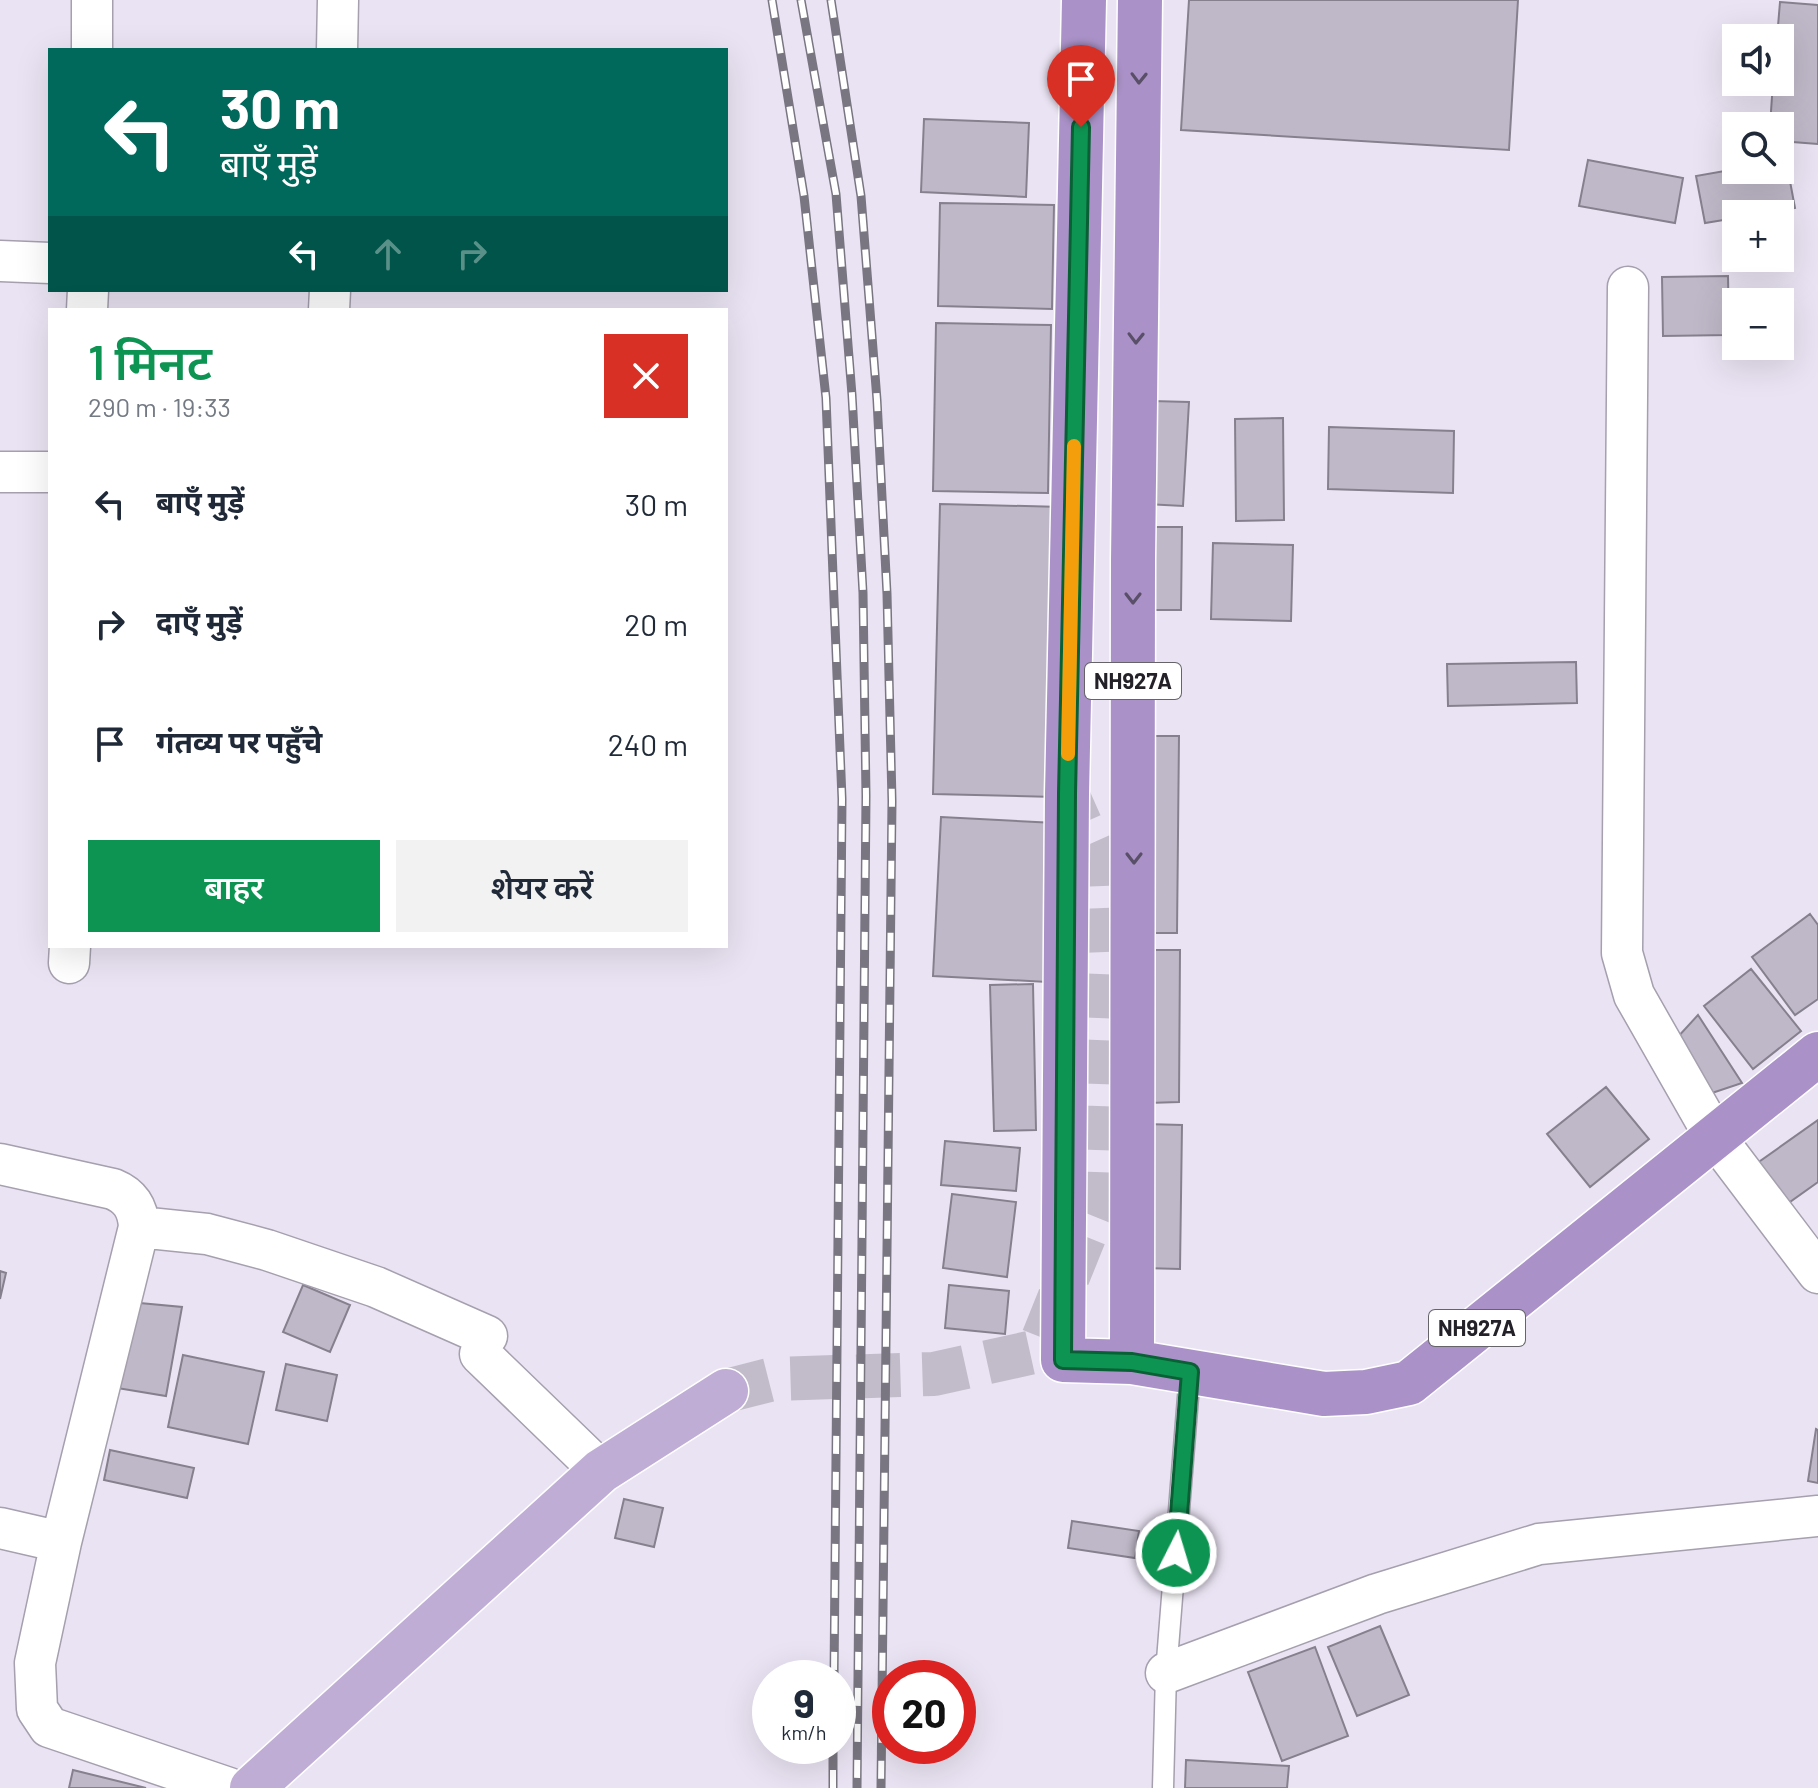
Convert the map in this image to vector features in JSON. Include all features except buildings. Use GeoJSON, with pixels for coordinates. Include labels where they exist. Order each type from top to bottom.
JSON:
{"type":"FeatureCollection","features":[{"type":"Feature","properties":{"kind":"highway","name":"NH927A"},"geometry":{"type":"LineString","coordinates":[[1084,0],[1067,778],[1063,1360],[1132,1362],[1324,1394],[1366,1392],[1409,1383],[1818,1054]]}},
{"type":"Feature","properties":{"kind":"highway","name":"NH927A"},"geometry":{"type":"LineString","coordinates":[[1132,1362],[1133,560],[1140,0]]}},
{"type":"Feature","properties":{"kind":"main road"},"geometry":{"type":"LineString","coordinates":[[252,1788],[601,1471],[726,1391]]}},
{"type":"Feature","properties":{"kind":"street"},"geometry":{"type":"LineString","coordinates":[[92,0],[92,48]]}},
{"type":"Feature","properties":{"kind":"street"},"geometry":{"type":"LineString","coordinates":[[337,48],[338,0]]}},
{"type":"Feature","properties":{"kind":"street"},"geometry":{"type":"LineString","coordinates":[[0,261],[48,263]]}},
{"type":"Feature","properties":{"kind":"street"},"geometry":{"type":"LineString","coordinates":[[1628,287],[1622,953],[1634,995],[1715,1137],[1818,1273]]}},
{"type":"Feature","properties":{"kind":"street"},"geometry":{"type":"LineString","coordinates":[[0,472],[48,472]]}},
{"type":"Feature","properties":{"kind":"street"},"geometry":{"type":"LineString","coordinates":[[0,1164],[125,1194],[136,1211],[139,1227],[61,1542],[35,1663],[37,1709],[49,1727],[229,1788]]}},
{"type":"Feature","properties":{"kind":"street"},"geometry":{"type":"LineString","coordinates":[[139,1227],[207,1234],[267,1250],[376,1287],[483,1345],[601,1471]]}},
{"type":"Feature","properties":{"kind":"street"},"geometry":{"type":"LineString","coordinates":[[1166,1673],[1377,1594],[1539,1544],[1818,1516]]}},
{"type":"Feature","properties":{"kind":"street"},"geometry":{"type":"LineString","coordinates":[[0,1528],[61,1542]]}},
{"type":"Feature","properties":{"kind":"lane"},"geometry":{"type":"LineString","coordinates":[[1163,1788],[1166,1673],[1190,1372]]}},
{"type":"Feature","properties":{"kind":"tunnel"},"geometry":{"type":"LineString","coordinates":[[726,1391],[773,1379],[934,1374],[1038,1351],[1094,1212],[1103,970],[1099,866],[1067,794]]}},
{"type":"Feature","properties":{"kind":"railway"},"geometry":{"type":"LineString","coordinates":[[772,0],[804,196],[826,398],[842,799],[834,1660]]}},
{"type":"Feature","properties":{"kind":"railway"},"geometry":{"type":"LineString","coordinates":[[801,0],[836,194],[863,593],[866,796],[857,1788]]}},
{"type":"Feature","properties":{"kind":"railway"},"geometry":{"type":"LineString","coordinates":[[831,0],[861,196],[877,400],[887,594],[892,801],[881,1788]]}},
{"type":"Feature","properties":{"kind":"railway"},"geometry":{"type":"LineString","coordinates":[[833,1764],[833,1788]]}},
{"type":"Feature","properties":{"kind":"slow traffic"},"geometry":{"type":"LineString","coordinates":[[1068,754],[1074,446]]}},
{"type":"Feature","properties":{"kind":"route"},"geometry":{"type":"LineString","coordinates":[[1081,127],[1067,794],[1063,1360],[1132,1362],[1190,1372],[1176,1553]]}}]}
